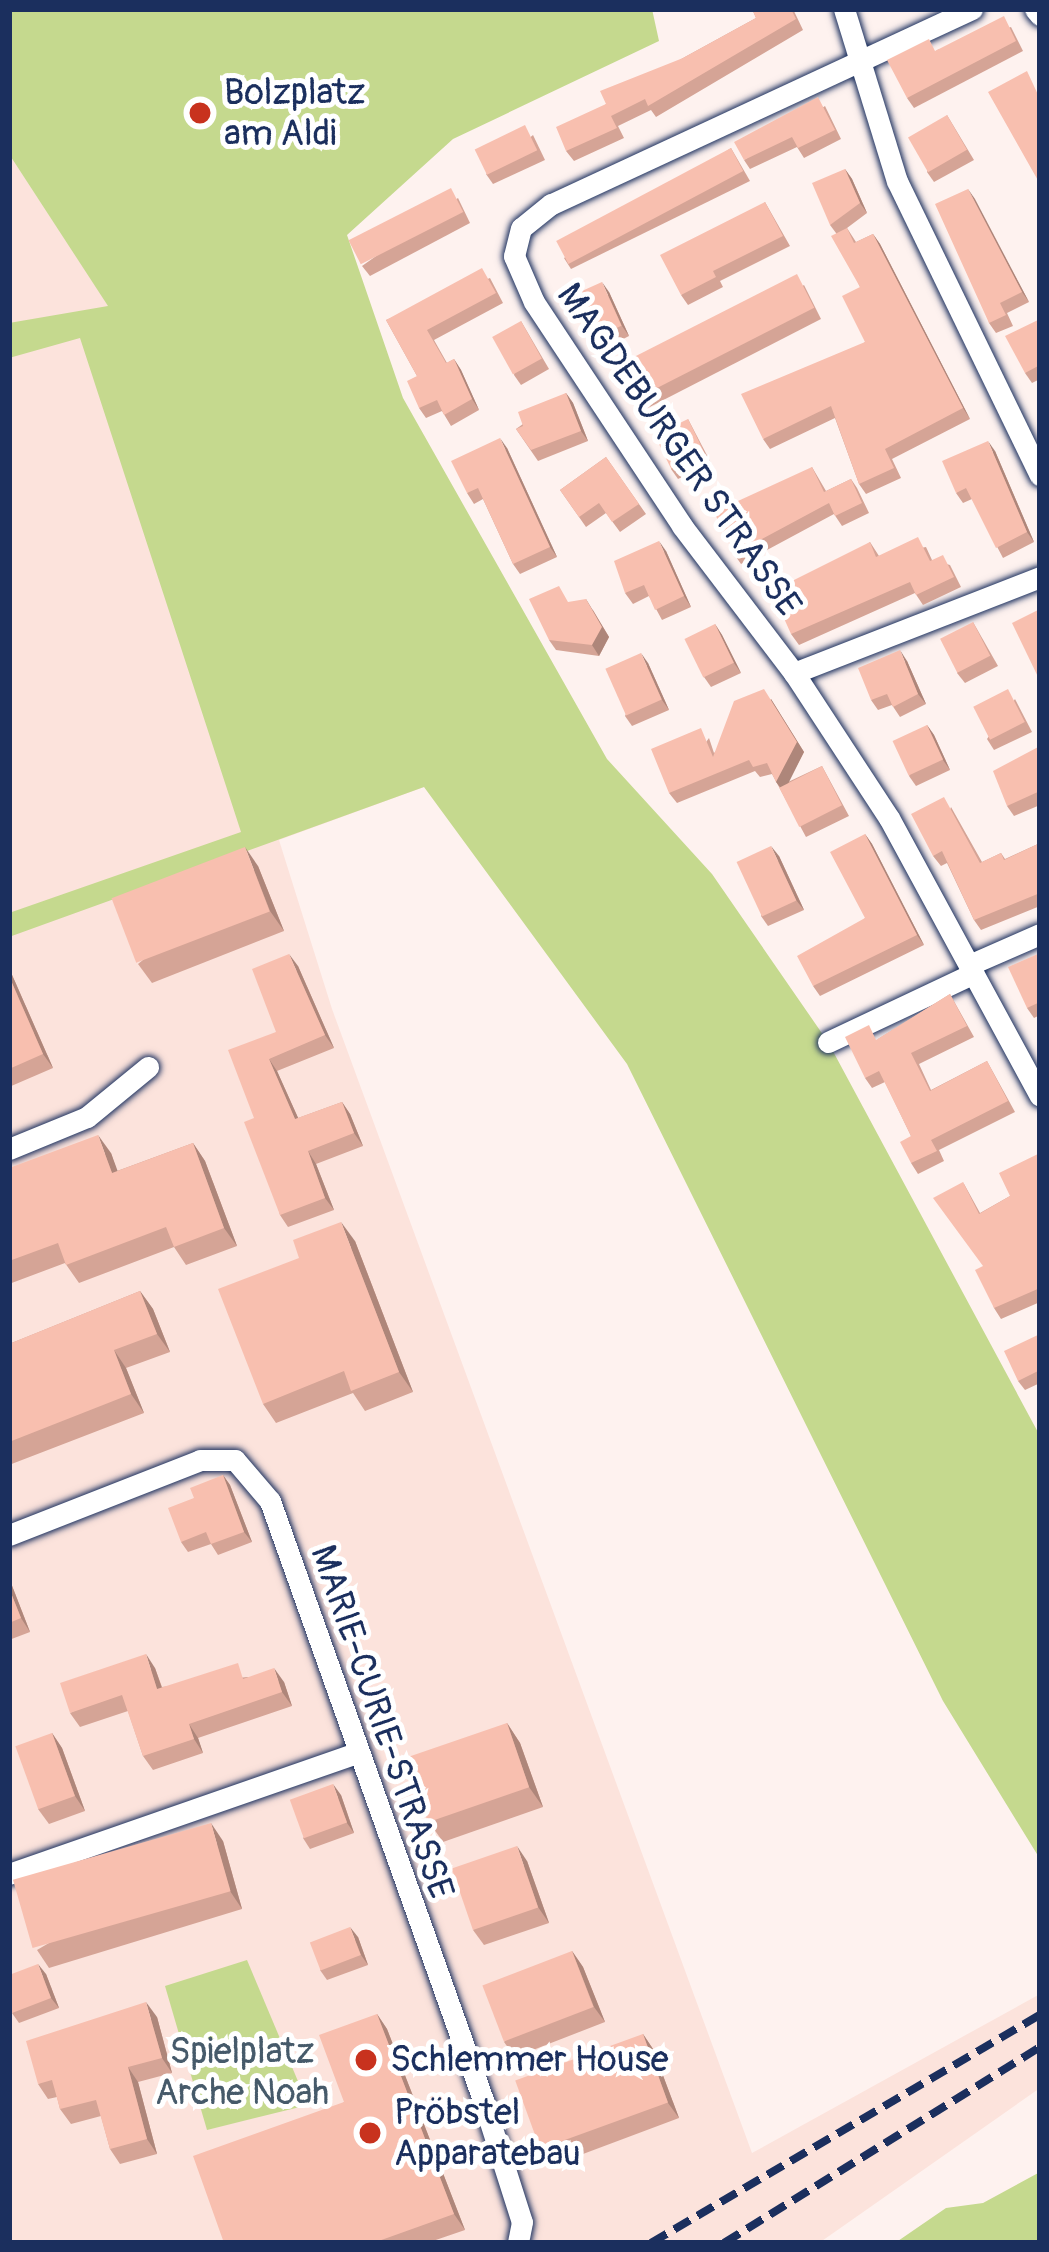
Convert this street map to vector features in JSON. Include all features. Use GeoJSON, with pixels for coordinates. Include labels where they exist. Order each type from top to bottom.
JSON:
{"type":"FeatureCollection","features":[{"type":"Feature","properties":{"kind":"street"},"geometry":{"type":"LineString","coordinates":[[844,9],[897,181],[1040,475]]}},
{"type":"Feature","properties":{"kind":"street"},"geometry":{"type":"LineString","coordinates":[[860,61],[972,9]]}},
{"type":"Feature","properties":{"kind":"street","name":"MAGDEBURGER STRASSE"},"geometry":{"type":"LineString","coordinates":[[860,61],[551,203],[515,239],[534,302],[682,526],[794,673],[889,818],[1040,1096]]}},
{"type":"Feature","properties":{"kind":"street"},"geometry":{"type":"LineString","coordinates":[[794,673],[1040,577]]}},
{"type":"Feature","properties":{"kind":"street"},"geometry":{"type":"LineString","coordinates":[[828,1042],[1040,934]]}},
{"type":"Feature","properties":{"kind":"street"},"geometry":{"type":"LineString","coordinates":[[9,1149],[87,1117],[148,1067]]}},
{"type":"Feature","properties":{"kind":"street","name":"MARIE-CURIE-STRASSE"},"geometry":{"type":"LineString","coordinates":[[9,1535],[200,1460],[235,1460],[270,1501],[482,2100],[522,2222],[518,2243]]}},
{"type":"Feature","properties":{"kind":"street"},"geometry":{"type":"LineString","coordinates":[[9,1874],[357,1753]]}},
{"type":"Feature","properties":{"kind":"shaded area"},"geometry":{"type":"Polygon","coordinates":[[[9,154],[424,787],[279,840],[332,1009],[752,2153],[1040,1994],[1040,2088],[819,2243],[9,2243],[9,154]]]}},
{"type":"Feature","properties":{"kind":"green space"},"geometry":{"type":"Polygon","coordinates":[[[9,9],[652,9],[659,41],[453,139],[347,235],[403,398],[607,759],[712,874],[828,1042],[1040,1436],[1040,1859],[943,1701],[627,1064],[424,787],[9,937],[9,913],[241,832],[80,338],[9,358],[9,323],[108,306],[9,154],[9,9]]]}},
{"type":"Feature","properties":{"kind":"green space","name":"Spielplatz Arche Noah"},"geometry":{"type":"Polygon","coordinates":[[[247,1960],[308,2105],[207,2130],[165,1986],[247,1960]]]}},
{"type":"Feature","properties":{"kind":"green space"},"geometry":{"type":"Polygon","coordinates":[[[1040,2172],[1040,2243],[895,2243],[946,2208],[983,2203],[1040,2172]]]}},
{"type":"Feature","properties":{"kind":"building"},"geometry":{"type":"Polygon","coordinates":[[[752,9],[791,9],[796,19],[648,106],[645,99],[611,116],[617,128],[566,151],[556,127],[606,104],[600,91],[683,58],[756,18],[752,9]]]}},
{"type":"Feature","properties":{"kind":"building"},"geometry":{"type":"Polygon","coordinates":[[[1004,16],[1016,41],[907,98],[887,60],[929,39],[935,51],[1004,16]]]}},
{"type":"Feature","properties":{"kind":"building"},"geometry":{"type":"Polygon","coordinates":[[[1027,71],[1040,99],[1040,184],[988,92],[1027,71]]]}},
{"type":"Feature","properties":{"kind":"building"},"geometry":{"type":"Polygon","coordinates":[[[818,97],[835,130],[798,148],[792,137],[744,160],[734,142],[818,97]]]}},
{"type":"Feature","properties":{"kind":"building"},"geometry":{"type":"Polygon","coordinates":[[[947,115],[967,150],[928,172],[908,138],[947,115]]]}},
{"type":"Feature","properties":{"kind":"building"},"geometry":{"type":"Polygon","coordinates":[[[525,125],[537,150],[487,175],[475,150],[525,125]]]}},
{"type":"Feature","properties":{"kind":"building"},"geometry":{"type":"Polygon","coordinates":[[[731,148],[743,171],[568,264],[556,241],[731,148]]]}},
{"type":"Feature","properties":{"kind":"building"},"geometry":{"type":"Polygon","coordinates":[[[845,169],[860,203],[830,225],[812,183],[845,169]]]}},
{"type":"Feature","properties":{"kind":"building"},"geometry":{"type":"Polygon","coordinates":[[[451,188],[463,212],[361,264],[349,240],[451,188]]]}},
{"type":"Feature","properties":{"kind":"building"},"geometry":{"type":"Polygon","coordinates":[[[968,189],[1022,292],[1000,303],[1006,315],[989,323],[935,204],[968,189]]]}},
{"type":"Feature","properties":{"kind":"building"},"geometry":{"type":"Polygon","coordinates":[[[765,202],[783,236],[713,271],[716,277],[681,295],[660,255],[765,202]]]}},
{"type":"Feature","properties":{"kind":"building"},"geometry":{"type":"Polygon","coordinates":[[[847,228],[854,243],[873,234],[963,408],[885,449],[894,468],[859,484],[831,406],[763,439],[741,394],[865,342],[842,296],[860,287],[831,236],[847,228]]]}},
{"type":"Feature","properties":{"kind":"building"},"geometry":{"type":"Polygon","coordinates":[[[482,268],[496,293],[427,330],[446,363],[454,359],[472,399],[444,415],[437,400],[419,408],[407,381],[417,376],[386,320],[482,268]]]}},
{"type":"Feature","properties":{"kind":"building"},"geometry":{"type":"Polygon","coordinates":[[[797,274],[814,308],[637,398],[620,364],[797,274]]]}},
{"type":"Feature","properties":{"kind":"building"},"geometry":{"type":"Polygon","coordinates":[[[602,282],[622,326],[589,340],[569,297],[602,282]]]}},
{"type":"Feature","properties":{"kind":"building"},"geometry":{"type":"Polygon","coordinates":[[[1038,320],[1040,365],[1025,373],[1005,336],[1038,320]]]}},
{"type":"Feature","properties":{"kind":"building"},"geometry":{"type":"Polygon","coordinates":[[[521,321],[542,359],[513,375],[492,337],[521,321]]]}},
{"type":"Feature","properties":{"kind":"building"},"geometry":{"type":"Polygon","coordinates":[[[566,393],[581,431],[531,450],[516,429],[523,426],[518,412],[566,393]]]}},
{"type":"Feature","properties":{"kind":"building"},"geometry":{"type":"Polygon","coordinates":[[[688,419],[704,452],[671,468],[655,435],[688,419]]]}},
{"type":"Feature","properties":{"kind":"building"},"geometry":{"type":"Polygon","coordinates":[[[500,438],[550,547],[513,564],[478,488],[467,493],[451,461],[500,438]]]}},
{"type":"Feature","properties":{"kind":"building"},"geometry":{"type":"Polygon","coordinates":[[[988,441],[1027,532],[996,548],[966,488],[956,493],[942,461],[988,441]]]}},
{"type":"Feature","properties":{"kind":"building"},"geometry":{"type":"Polygon","coordinates":[[[606,457],[639,504],[612,522],[599,503],[579,517],[560,490],[606,457]]]}},
{"type":"Feature","properties":{"kind":"building"},"geometry":{"type":"Polygon","coordinates":[[[812,467],[824,492],[851,479],[862,503],[835,516],[829,503],[734,554],[714,512],[812,467]]]}},
{"type":"Feature","properties":{"kind":"building"},"geometry":{"type":"Polygon","coordinates":[[[918,537],[930,561],[943,555],[954,577],[916,595],[910,582],[791,634],[778,605],[798,595],[792,581],[870,542],[876,557],[918,537]]]}},
{"type":"Feature","properties":{"kind":"building"},"geometry":{"type":"Polygon","coordinates":[[[659,541],[684,596],[655,610],[644,585],[625,593],[614,561],[659,541]]]}},
{"type":"Feature","properties":{"kind":"building"},"geometry":{"type":"Polygon","coordinates":[[[559,586],[568,602],[586,599],[602,627],[592,645],[549,640],[529,599],[559,586]]]}},
{"type":"Feature","properties":{"kind":"building"},"geometry":{"type":"Polygon","coordinates":[[[1040,609],[1040,681],[1012,623],[1040,609]]]}},
{"type":"Feature","properties":{"kind":"building"},"geometry":{"type":"Polygon","coordinates":[[[973,622],[990,656],[957,673],[940,639],[973,622]]]}},
{"type":"Feature","properties":{"kind":"building"},"geometry":{"type":"Polygon","coordinates":[[[715,624],[734,663],[703,678],[684,639],[715,624]]]}},
{"type":"Feature","properties":{"kind":"building"},"geometry":{"type":"Polygon","coordinates":[[[900,650],[918,694],[893,707],[887,694],[871,700],[858,668],[900,650]]]}},
{"type":"Feature","properties":{"kind":"building"},"geometry":{"type":"Polygon","coordinates":[[[641,653],[662,700],[626,715],[605,669],[641,653]]]}},
{"type":"Feature","properties":{"kind":"building"},"geometry":{"type":"Polygon","coordinates":[[[764,689],[797,742],[776,782],[767,763],[753,767],[749,760],[669,793],[651,749],[701,728],[713,757],[734,701],[764,689]]]}},
{"type":"Feature","properties":{"kind":"building"},"geometry":{"type":"Polygon","coordinates":[[[1008,689],[1025,722],[990,740],[973,707],[1008,689]]]}},
{"type":"Feature","properties":{"kind":"building"},"geometry":{"type":"Polygon","coordinates":[[[927,725],[943,759],[909,775],[893,741],[927,725]]]}},
{"type":"Feature","properties":{"kind":"building"},"geometry":{"type":"Polygon","coordinates":[[[1040,746],[1040,791],[1007,806],[993,771],[1040,746]]]}},
{"type":"Feature","properties":{"kind":"building"},"geometry":{"type":"Polygon","coordinates":[[[822,766],[842,805],[799,827],[779,788],[822,766]]]}},
{"type":"Feature","properties":{"kind":"building"},"geometry":{"type":"Polygon","coordinates":[[[944,797],[980,863],[1001,853],[1004,860],[1040,843],[1040,893],[974,920],[942,851],[933,856],[911,814],[944,797]]]}},
{"type":"Feature","properties":{"kind":"building"},"geometry":{"type":"Polygon","coordinates":[[[865,834],[917,935],[813,986],[797,956],[865,918],[830,852],[865,834]]]}},
{"type":"Feature","properties":{"kind":"building"},"geometry":{"type":"Polygon","coordinates":[[[771,846],[796,900],[762,916],[737,862],[771,846]]]}},
{"type":"Feature","properties":{"kind":"building"},"geometry":{"type":"Polygon","coordinates":[[[245,847],[270,911],[136,963],[111,898],[245,847]]]}},
{"type":"Feature","properties":{"kind":"building"},"geometry":{"type":"Polygon","coordinates":[[[1040,953],[1040,1002],[1027,1008],[1008,967],[1040,953]]]}},
{"type":"Feature","properties":{"kind":"building"},"geometry":{"type":"Polygon","coordinates":[[[289,954],[325,1035],[269,1059],[295,1119],[342,1102],[354,1133],[308,1151],[325,1198],[280,1215],[244,1122],[254,1118],[228,1050],[276,1032],[252,969],[289,954]]]}},
{"type":"Feature","properties":{"kind":"building"},"geometry":{"type":"Polygon","coordinates":[[[9,976],[43,1054],[9,1069],[9,976]]]}},
{"type":"Feature","properties":{"kind":"building"},"geometry":{"type":"Polygon","coordinates":[[[950,994],[967,1026],[911,1053],[930,1091],[987,1061],[1008,1101],[931,1140],[937,1151],[911,1163],[900,1142],[911,1136],[879,1071],[865,1078],[845,1037],[869,1025],[876,1040],[950,994]]]}},
{"type":"Feature","properties":{"kind":"building"},"geometry":{"type":"Polygon","coordinates":[[[98,1135],[112,1173],[193,1143],[224,1228],[174,1247],[166,1227],[66,1265],[58,1243],[9,1261],[9,1168],[98,1135]]]}},
{"type":"Feature","properties":{"kind":"building"},"geometry":{"type":"Polygon","coordinates":[[[1040,1153],[1040,1288],[994,1308],[975,1270],[983,1266],[933,1198],[963,1182],[979,1214],[1010,1196],[999,1173],[1040,1153]]]}},
{"type":"Feature","properties":{"kind":"building"},"geometry":{"type":"Polygon","coordinates":[[[341,1222],[399,1372],[351,1391],[344,1371],[263,1404],[218,1289],[299,1258],[293,1240],[341,1222]]]}},
{"type":"Feature","properties":{"kind":"building"},"geometry":{"type":"Polygon","coordinates":[[[140,1291],[157,1334],[114,1350],[131,1394],[9,1442],[9,1344],[140,1291]]]}},
{"type":"Feature","properties":{"kind":"building"},"geometry":{"type":"Polygon","coordinates":[[[1040,1334],[1040,1370],[1018,1381],[1004,1351],[1040,1334]]]}},
{"type":"Feature","properties":{"kind":"building"},"geometry":{"type":"Polygon","coordinates":[[[223,1475],[244,1532],[211,1544],[206,1532],[181,1542],[168,1508],[194,1498],[190,1488],[223,1475]]]}},
{"type":"Feature","properties":{"kind":"building"},"geometry":{"type":"Polygon","coordinates":[[[9,1588],[21,1618],[9,1623],[9,1588]]]}},
{"type":"Feature","properties":{"kind":"building"},"geometry":{"type":"Polygon","coordinates":[[[146,1654],[157,1689],[238,1663],[243,1679],[274,1668],[282,1692],[189,1724],[194,1739],[143,1756],[122,1695],[70,1713],[60,1683],[146,1654]]]}},
{"type":"Feature","properties":{"kind":"building"},"geometry":{"type":"Polygon","coordinates":[[[507,1723],[529,1787],[428,1822],[406,1758],[507,1723]]]}},
{"type":"Feature","properties":{"kind":"building"},"geometry":{"type":"Polygon","coordinates":[[[52,1733],[75,1796],[38,1809],[15,1746],[52,1733]]]}},
{"type":"Feature","properties":{"kind":"building"},"geometry":{"type":"Polygon","coordinates":[[[333,1784],[347,1823],[304,1838],[290,1800],[333,1784]]]}},
{"type":"Feature","properties":{"kind":"building"},"geometry":{"type":"Polygon","coordinates":[[[211,1823],[231,1891],[33,1948],[13,1880],[211,1823]]]}},
{"type":"Feature","properties":{"kind":"building"},"geometry":{"type":"Polygon","coordinates":[[[517,1846],[538,1907],[473,1930],[452,1868],[517,1846]]]}},
{"type":"Feature","properties":{"kind":"building"},"geometry":{"type":"Polygon","coordinates":[[[350,1927],[361,1955],[321,1970],[310,1942],[350,1927]]]}},
{"type":"Feature","properties":{"kind":"building"},"geometry":{"type":"Polygon","coordinates":[[[572,1951],[594,2007],[504,2041],[482,1985],[572,1951]]]}},
{"type":"Feature","properties":{"kind":"building"},"geometry":{"type":"Polygon","coordinates":[[[38,1964],[51,1998],[12,2013],[9,1975],[38,1964]]]}},
{"type":"Feature","properties":{"kind":"building"},"geometry":{"type":"Polygon","coordinates":[[[146,2002],[162,2058],[128,2067],[147,2139],[110,2149],[96,2100],[60,2109],[52,2080],[38,2084],[26,2041],[146,2002]]]}},
{"type":"Feature","properties":{"kind":"building","name":"Pröbstel Apparatebau"},"geometry":{"type":"Polygon","coordinates":[[[377,2014],[454,2214],[373,2243],[224,2243],[193,2156],[344,2102],[319,2035],[377,2014]]]}},
{"type":"Feature","properties":{"kind":"building"},"geometry":{"type":"Polygon","coordinates":[[[643,2034],[668,2103],[540,2149],[515,2081],[643,2034]]]}},
{"type":"Feature","properties":{"kind":"railway"},"geometry":{"type":"LineString","coordinates":[[651,2243],[1040,2015]]}},
{"type":"Feature","properties":{"kind":"railway"},"geometry":{"type":"LineString","coordinates":[[724,2243],[1040,2047]]}},
{"type":"Feature","properties":{"kind":"place","name":"Bolzplatz am Aldi"},"geometry":{"type":"Point","coordinates":[200,113]}},
{"type":"Feature","properties":{"kind":"place","name":"Schlemmer House"},"geometry":{"type":"Point","coordinates":[366,2060]}},
{"type":"Feature","properties":{"kind":"place","name":"Pröbstel Apparatebau"},"geometry":{"type":"Point","coordinates":[370,2133]}}]}
